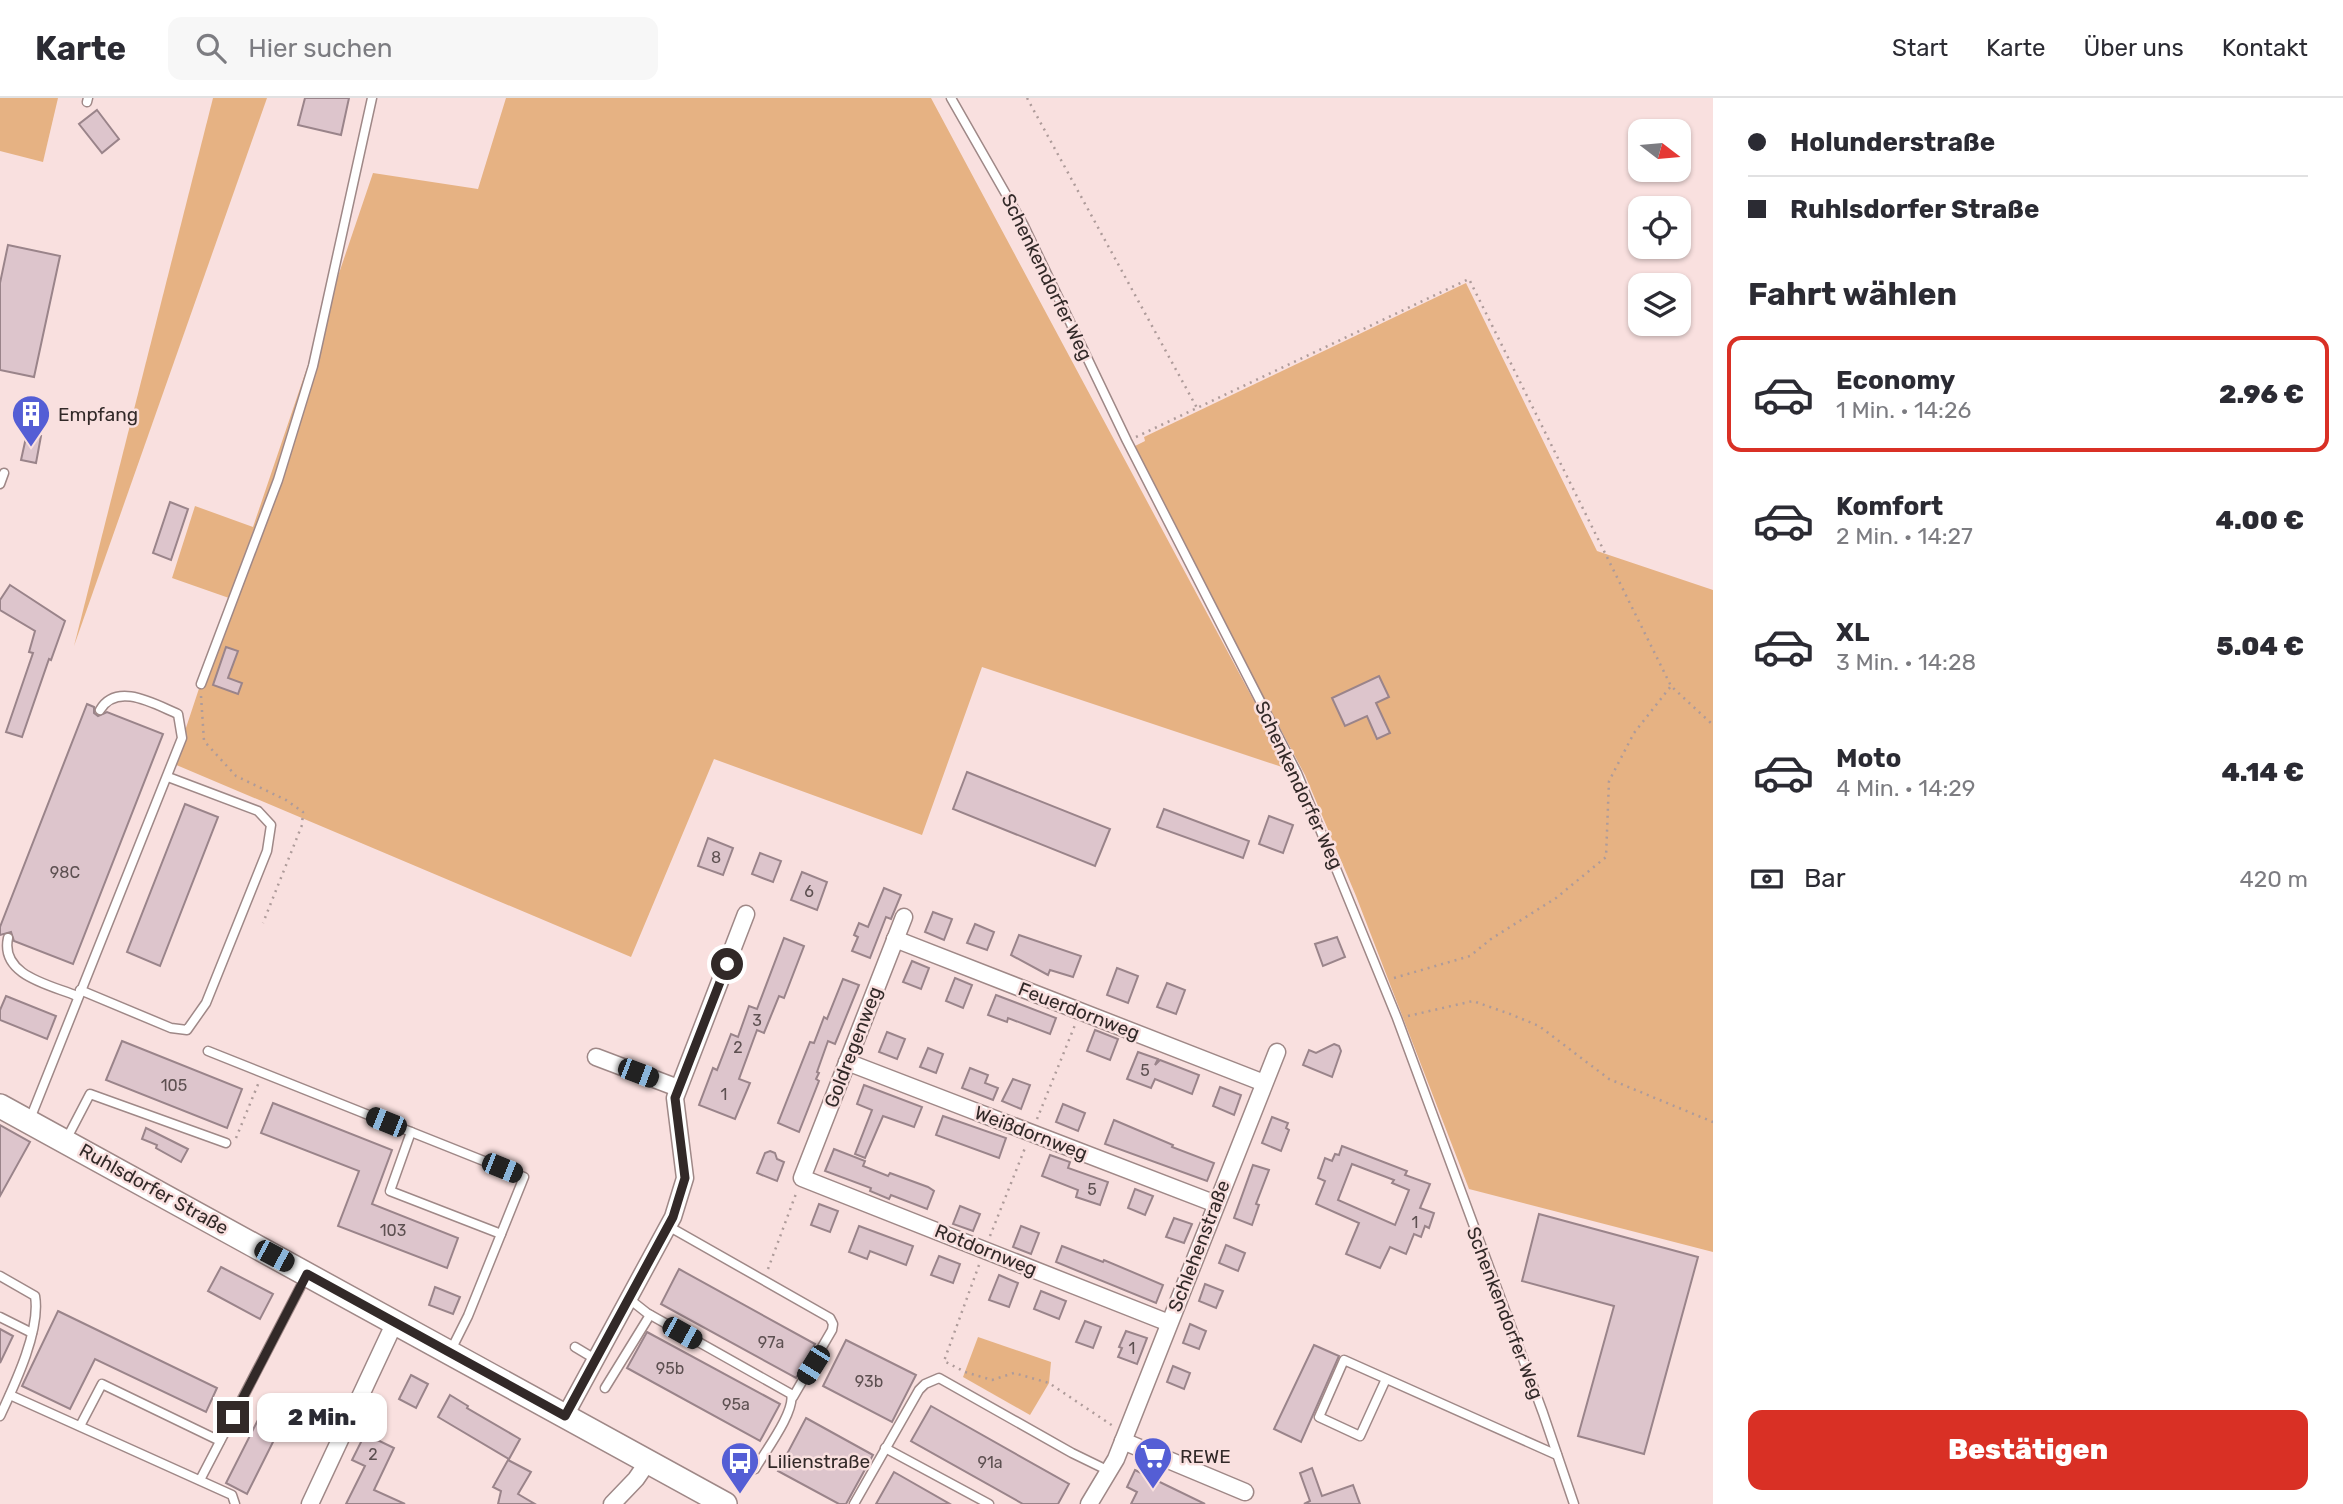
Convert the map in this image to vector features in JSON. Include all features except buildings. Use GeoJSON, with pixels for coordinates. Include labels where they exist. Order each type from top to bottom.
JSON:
{"type":"FeatureCollection","features":[{"type":"Feature","properties":{"kind":"main road","name":"Ruhlsdorfer Straße"},"geometry":{"type":"LineString","coordinates":[[0,1106],[725,1504]]}},
{"type":"Feature","properties":{"kind":"street"},"geometry":{"type":"LineString","coordinates":[[565,1416],[668,1226],[685,1178],[675,1098],[746,914]]}},
{"type":"Feature","properties":{"kind":"street","name":"Goldregenweg"},"geometry":{"type":"LineString","coordinates":[[802,1178],[904,916]]}},
{"type":"Feature","properties":{"kind":"street","name":"Feuerdornweg"},"geometry":{"type":"LineString","coordinates":[[895,939],[1264,1083]]}},
{"type":"Feature","properties":{"kind":"street","name":"Schlehenstraße"},"geometry":{"type":"LineString","coordinates":[[1089,1504],[1110,1471],[1125,1438],[1277,1052]]}},
{"type":"Feature","properties":{"kind":"street"},"geometry":{"type":"LineString","coordinates":[[596,1057],[678,1088]]}},
{"type":"Feature","properties":{"kind":"street","name":"Weißdornweg"},"geometry":{"type":"LineString","coordinates":[[847,1062],[1216,1204]]}},
{"type":"Feature","properties":{"kind":"street","name":"Rotdornweg"},"geometry":{"type":"LineString","coordinates":[[802,1178],[1169,1323]]}},
{"type":"Feature","properties":{"kind":"street"},"geometry":{"type":"LineString","coordinates":[[310,1504],[395,1322]]}},
{"type":"Feature","properties":{"kind":"street"},"geometry":{"type":"LineString","coordinates":[[1125,1438],[1245,1492]]}},
{"type":"Feature","properties":{"kind":"street"},"geometry":{"type":"LineString","coordinates":[[612,1504],[636,1479],[647,1462]]}},
{"type":"Feature","properties":{"kind":"lane"},"geometry":{"type":"LineString","coordinates":[[201,684],[278,480],[313,366],[372,98]]}},
{"type":"Feature","properties":{"kind":"lane","name":"Schenkendorfer Weg"},"geometry":{"type":"LineString","coordinates":[[951,98],[1023,223],[1127,441],[1297,773],[1398,1018],[1574,1504]]}},
{"type":"Feature","properties":{"kind":"lane"},"geometry":{"type":"LineString","coordinates":[[0,484],[4,473]]}},
{"type":"Feature","properties":{"kind":"lane"},"geometry":{"type":"LineString","coordinates":[[29,1121],[182,738],[178,714],[132,696],[111,699],[100,710]]}},
{"type":"Feature","properties":{"kind":"lane"},"geometry":{"type":"LineString","coordinates":[[8,938],[5,948],[8,961],[15,969],[171,1028],[187,1030],[206,1003],[267,851],[271,825],[258,811],[168,777]]}},
{"type":"Feature","properties":{"kind":"lane"},"geometry":{"type":"LineString","coordinates":[[208,1051],[524,1177],[468,1316],[450,1352]]}},
{"type":"Feature","properties":{"kind":"lane"},"geometry":{"type":"LineString","coordinates":[[66,1141],[90,1094],[226,1143]]}},
{"type":"Feature","properties":{"kind":"lane"},"geometry":{"type":"LineString","coordinates":[[411,1132],[390,1191],[501,1234]]}},
{"type":"Feature","properties":{"kind":"lane"},"geometry":{"type":"LineString","coordinates":[[668,1226],[830,1318],[834,1324],[755,1469]]}},
{"type":"Feature","properties":{"kind":"lane"},"geometry":{"type":"LineString","coordinates":[[200,1480],[307,1274]]}},
{"type":"Feature","properties":{"kind":"lane"},"geometry":{"type":"LineString","coordinates":[[0,1276],[35,1296],[37,1307],[32,1333],[0,1416]]}},
{"type":"Feature","properties":{"kind":"lane"},"geometry":{"type":"LineString","coordinates":[[628,1298],[650,1315],[793,1397]]}},
{"type":"Feature","properties":{"kind":"lane"},"geometry":{"type":"LineString","coordinates":[[605,1388],[650,1315]]}},
{"type":"Feature","properties":{"kind":"lane"},"geometry":{"type":"LineString","coordinates":[[0,1317],[32,1333]]}},
{"type":"Feature","properties":{"kind":"lane"},"geometry":{"type":"LineString","coordinates":[[575,1347],[595,1359]]}},
{"type":"Feature","properties":{"kind":"lane"},"geometry":{"type":"LineString","coordinates":[[1386,1379],[1360,1436],[1319,1417],[1345,1360],[1558,1455]]}},
{"type":"Feature","properties":{"kind":"lane"},"geometry":{"type":"LineString","coordinates":[[854,1504],[919,1390],[939,1378],[1072,1453],[1110,1471]]}},
{"type":"Feature","properties":{"kind":"lane"},"geometry":{"type":"LineString","coordinates":[[80,1426],[102,1384],[220,1441]]}},
{"type":"Feature","properties":{"kind":"lane"},"geometry":{"type":"LineString","coordinates":[[10,1395],[232,1495],[234,1504]]}},
{"type":"Feature","properties":{"kind":"lane"},"geometry":{"type":"LineString","coordinates":[[886,1448],[989,1504]]}},
{"type":"Feature","properties":{"kind":"path"},"geometry":{"type":"LineString","coordinates":[[1027,98],[1198,409]]}},
{"type":"Feature","properties":{"kind":"path"},"geometry":{"type":"LineString","coordinates":[[1127,441],[1469,279],[1671,686],[1713,725]]}},
{"type":"Feature","properties":{"kind":"path"},"geometry":{"type":"LineString","coordinates":[[201,684],[204,741],[236,776],[303,811],[302,825],[263,923]]}},
{"type":"Feature","properties":{"kind":"path"},"geometry":{"type":"LineString","coordinates":[[1383,981],[1470,956],[1491,939],[1556,898],[1606,857],[1609,781],[1634,733],[1671,686]]}},
{"type":"Feature","properties":{"kind":"path"},"geometry":{"type":"LineString","coordinates":[[1398,1018],[1473,1001],[1539,1026],[1609,1079],[1713,1122]]}},
{"type":"Feature","properties":{"kind":"path"},"geometry":{"type":"LineString","coordinates":[[226,1143],[233,1146],[262,1072]]}},
{"type":"Feature","properties":{"kind":"path"},"geometry":{"type":"LineString","coordinates":[[769,1269],[802,1178]]}},
{"type":"Feature","properties":{"kind":"path"},"geometry":{"type":"LineString","coordinates":[[985,1250],[944,1361],[965,1372],[992,1380],[1014,1373],[1049,1383],[1125,1438]]}},
{"type":"Feature","properties":{"kind":"shaded area"},"geometry":{"type":"Polygon","coordinates":[[[0,98],[58,98],[43,162],[0,151],[0,98]]]}},
{"type":"Feature","properties":{"kind":"shaded area"},"geometry":{"type":"Polygon","coordinates":[[[213,98],[267,98],[74,646],[213,98]]]}},
{"type":"Feature","properties":{"kind":"shaded area"},"geometry":{"type":"Polygon","coordinates":[[[506,98],[931,98],[1291,770],[982,667],[922,835],[714,759],[631,957],[174,764],[229,598],[172,578],[195,506],[253,527],[373,173],[478,189],[506,98]]]}},
{"type":"Feature","properties":{"kind":"shaded area"},"geometry":{"type":"Polygon","coordinates":[[[1466,283],[1597,551],[1713,590],[1713,1252],[1469,1189],[1356,896],[1305,775],[1131,448],[1145,441],[1144,437],[1466,283]]]}},
{"type":"Feature","properties":{"kind":"shaded area"},"geometry":{"type":"Polygon","coordinates":[[[978,1337],[1051,1362],[1049,1383],[1030,1415],[963,1377],[978,1337]]]}},
{"type":"Feature","properties":{"kind":"place","name":"Empfang"},"geometry":{"type":"Point","coordinates":[31,448]}},
{"type":"Feature","properties":{"kind":"place","name":"REWE"},"geometry":{"type":"Point","coordinates":[1153,1490]}},
{"type":"Feature","properties":{"kind":"place","name":"Lilienstraße"},"geometry":{"type":"Point","coordinates":[740,1495]}},
{"type":"Feature","properties":{"kind":"route"},"geometry":{"type":"LineString","coordinates":[[233,1417],[307,1274],[565,1416],[673,1217],[685,1178],[675,1098],[727,964]]}}]}
